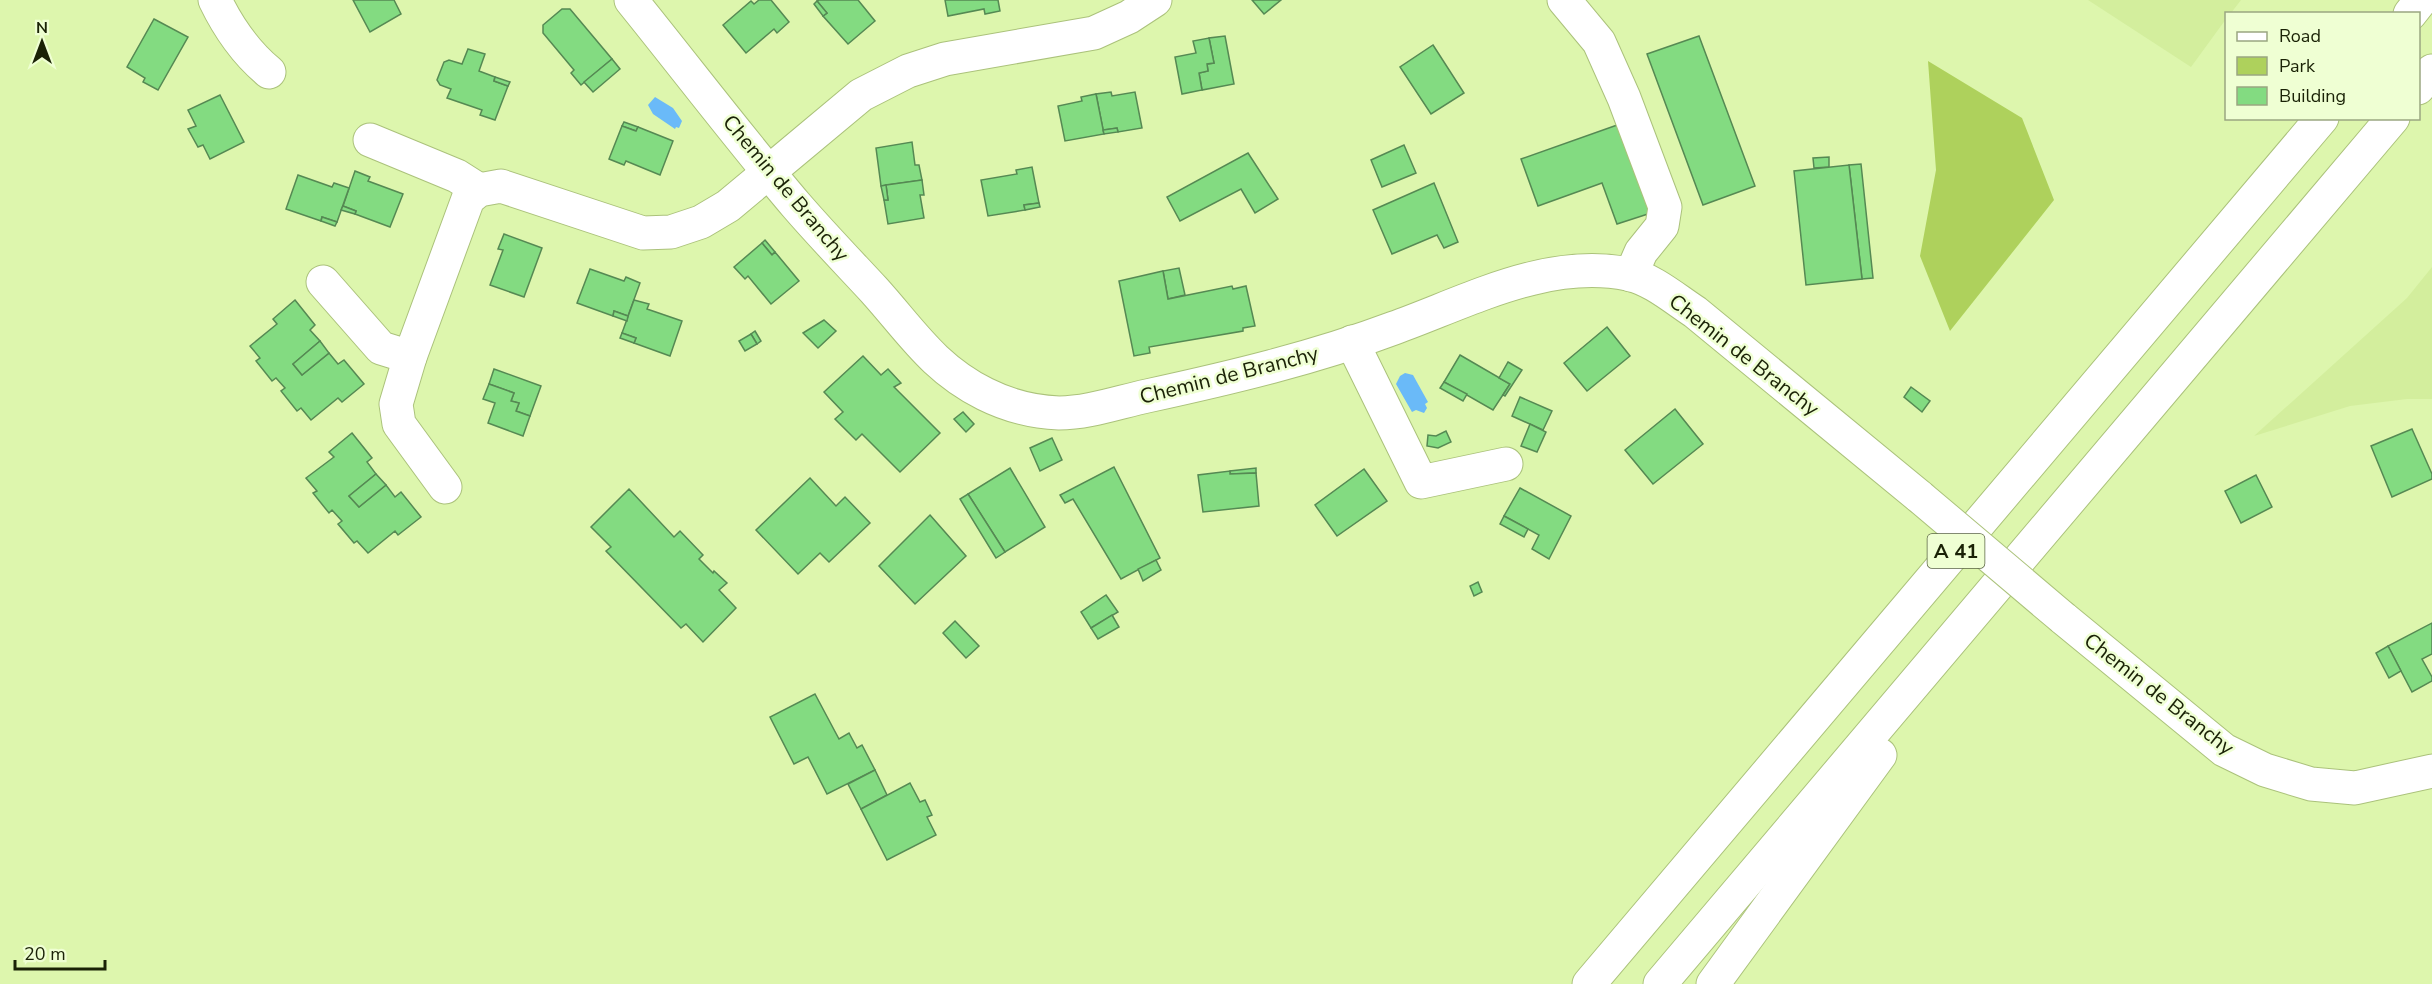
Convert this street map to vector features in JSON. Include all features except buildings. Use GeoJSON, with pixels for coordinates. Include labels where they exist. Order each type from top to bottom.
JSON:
{"type":"FeatureCollection","features":[{"type":"Feature","properties":{"kind":"main road"},"geometry":{"type":"LineString","coordinates":[[215,0],[229,28],[255,60],[269,72]]}},
{"type":"Feature","properties":{"kind":"main road","name":"Chemin de Branchy"},"geometry":{"type":"LineString","coordinates":[[631,0],[796,205],[892,311],[923,349],[950,373],[983,393],[1004,402],[1031,410],[1063,413],[1092,408],[1236,376],[1352,342],[1536,276],[1578,271],[1631,275],[1695,312],[2224,750],[2265,770],[2310,784],[2355,788],[2432,771]]}},
{"type":"Feature","properties":{"kind":"main road"},"geometry":{"type":"LineString","coordinates":[[445,487],[399,424],[396,404],[410,357],[468,199],[479,190],[501,186],[643,233],[671,232],[701,222],[719,211],[861,95],[908,71],[945,59],[1094,33],[1129,17],[1155,0]]}},
{"type":"Feature","properties":{"kind":"main road"},"geometry":{"type":"LineString","coordinates":[[1564,0],[1599,42],[1624,98],[1665,207],[1662,226],[1641,252],[1631,275]]}},
{"type":"Feature","properties":{"kind":"main road"},"geometry":{"type":"LineString","coordinates":[[2412,12],[2421,0]]}},
{"type":"Feature","properties":{"kind":"main road"},"geometry":{"type":"LineString","coordinates":[[2420,86],[2432,71]]}},
{"type":"Feature","properties":{"kind":"main road","name":"A 41"},"geometry":{"type":"LineString","coordinates":[[1589,984],[2320,120]]}},
{"type":"Feature","properties":{"kind":"main road","name":"A 41"},"geometry":{"type":"LineString","coordinates":[[1660,984],[2391,120]]}},
{"type":"Feature","properties":{"kind":"main road"},"geometry":{"type":"LineString","coordinates":[[370,140],[457,176],[479,190]]}},
{"type":"Feature","properties":{"kind":"main road"},"geometry":{"type":"LineString","coordinates":[[323,282],[381,348],[410,357]]}},
{"type":"Feature","properties":{"kind":"main road"},"geometry":{"type":"LineString","coordinates":[[1352,342],[1421,482],[1506,464]]}},
{"type":"Feature","properties":{"kind":"main road"},"geometry":{"type":"LineString","coordinates":[[1713,984],[2040,536]]}},
{"type":"Feature","properties":{"kind":"shaded area"},"geometry":{"type":"Polygon","coordinates":[[[2088,0],[2241,0],[2232,12],[2225,12],[2225,20],[2191,67],[2088,0]]]}},
{"type":"Feature","properties":{"kind":"shaded area"},"geometry":{"type":"Polygon","coordinates":[[[2432,267],[2432,399],[2407,399],[2350,406],[2254,436],[2407,298],[2432,267]]]}},
{"type":"Feature","properties":{"kind":"green space"},"geometry":{"type":"Polygon","coordinates":[[[1928,61],[2022,118],[2054,200],[1950,331],[1920,256],[1936,170],[1928,61]]]}},
{"type":"Feature","properties":{"kind":"water"},"geometry":{"type":"Polygon","coordinates":[[[655,97],[673,108],[682,121],[679,128],[675,129],[653,114],[648,105],[655,97]]]}},
{"type":"Feature","properties":{"kind":"water"},"geometry":{"type":"Polygon","coordinates":[[[1405,373],[1413,375],[1428,402],[1425,404],[1427,408],[1424,413],[1416,410],[1412,412],[1396,384],[1400,376],[1405,373]]]}}]}
